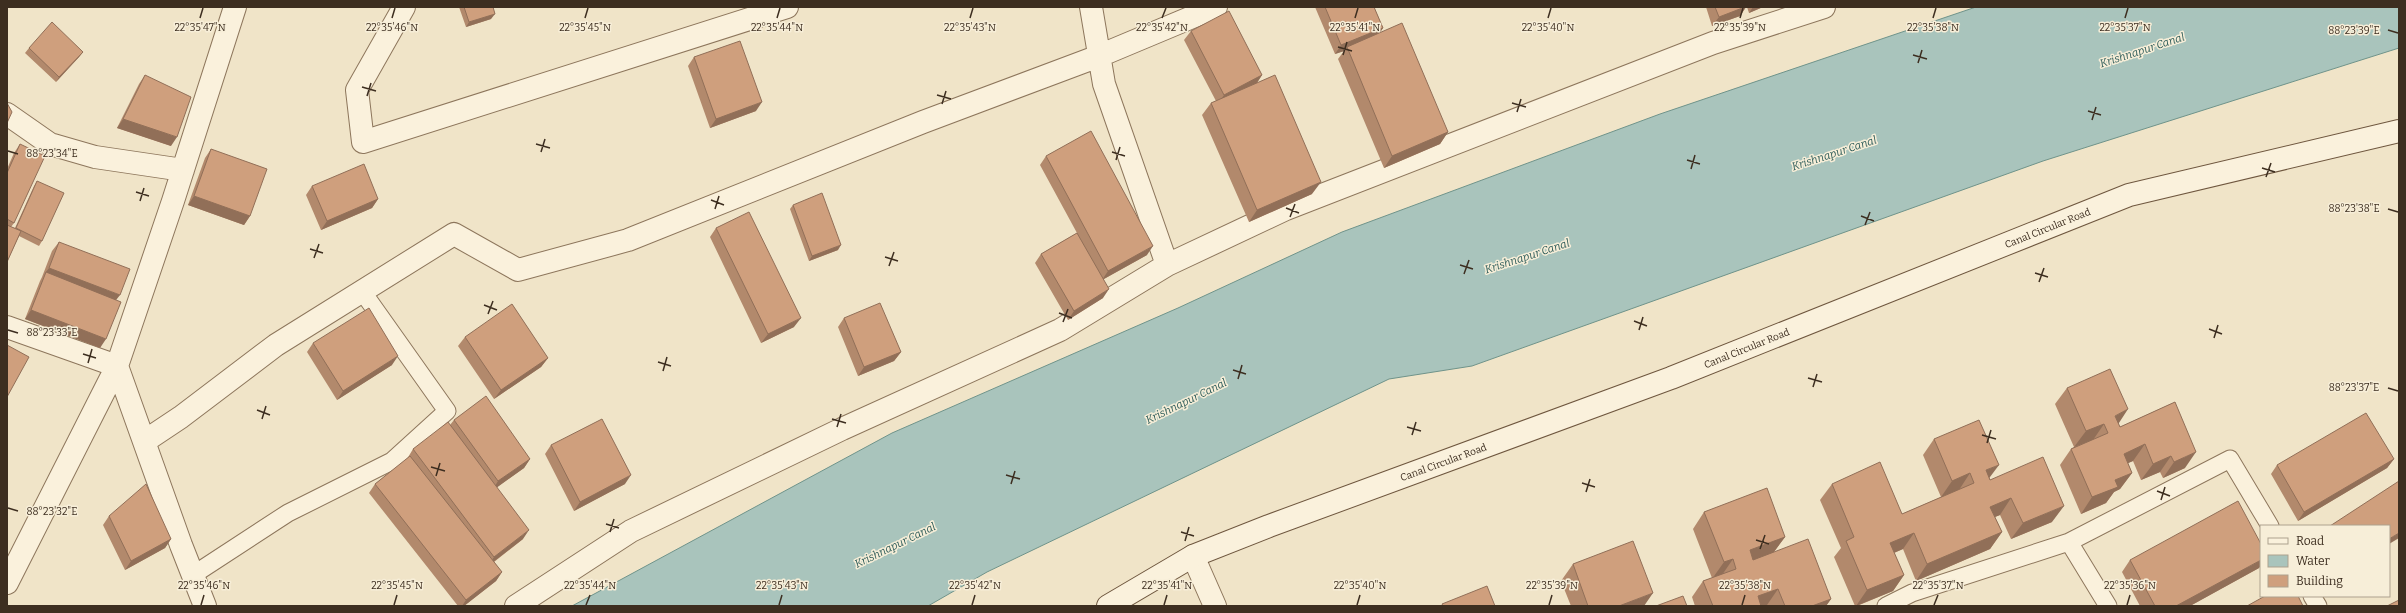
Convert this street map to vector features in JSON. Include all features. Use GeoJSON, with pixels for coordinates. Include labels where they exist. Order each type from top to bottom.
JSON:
{"type":"FeatureCollection","features":[{"type":"Feature","properties":{"kind":"street"},"geometry":{"type":"LineString","coordinates":[[7,583],[117,366],[183,170],[235,7]]}},
{"type":"Feature","properties":{"kind":"street"},"geometry":{"type":"LineString","coordinates":[[404,7],[357,90],[364,142],[787,7]]}},
{"type":"Feature","properties":{"kind":"street"},"geometry":{"type":"LineString","coordinates":[[1091,7],[1104,84],[1167,265]]}},
{"type":"Feature","properties":{"kind":"street"},"geometry":{"type":"LineString","coordinates":[[144,441],[181,417],[276,345],[454,234],[518,270],[628,240],[923,122],[1099,56],[1216,7]]}},
{"type":"Feature","properties":{"kind":"street"},"geometry":{"type":"LineString","coordinates":[[516,606],[631,531],[842,429],[1060,330],[1167,265],[1286,209],[1713,43],[1824,7]]}},
{"type":"Feature","properties":{"kind":"street"},"geometry":{"type":"LineString","coordinates":[[7,114],[50,144],[95,157],[183,170]]}},
{"type":"Feature","properties":{"kind":"street","name":"Canal Circular Road"},"geometry":{"type":"LineString","coordinates":[[1108,606],[1193,556],[1276,523],[1672,378],[2129,195],[2399,131]]}},
{"type":"Feature","properties":{"kind":"street"},"geometry":{"type":"LineString","coordinates":[[7,327],[117,366]]}},
{"type":"Feature","properties":{"kind":"street"},"geometry":{"type":"LineString","coordinates":[[117,366],[193,575],[206,606]]}},
{"type":"Feature","properties":{"kind":"street"},"geometry":{"type":"LineString","coordinates":[[1193,556],[1215,606]]}},
{"type":"Feature","properties":{"kind":"lane"},"geometry":{"type":"LineString","coordinates":[[193,575],[288,513],[392,461],[447,411],[362,291]]}},
{"type":"Feature","properties":{"kind":"lane"},"geometry":{"type":"LineString","coordinates":[[1886,606],[1916,600],[2070,542],[2230,459],[2269,525]]}},
{"type":"Feature","properties":{"kind":"lane"},"geometry":{"type":"LineString","coordinates":[[2070,542],[2108,606]]}},
{"type":"Feature","properties":{"kind":"lane"},"geometry":{"type":"LineString","coordinates":[[2313,597],[2318,606]]}},
{"type":"Feature","properties":{"kind":"water","name":"Krishnapur Canal"},"geometry":{"type":"Polygon","coordinates":[[[1976,7],[2399,7],[2399,48],[2043,161],[1472,366],[1389,379],[987,572],[928,606],[572,606],[892,433],[1178,308],[1342,232],[1660,114],[1976,7]]]}},
{"type":"Feature","properties":{"kind":"building"},"geometry":{"type":"Polygon","coordinates":[[[464,7],[493,7],[495,14],[469,22],[464,7]]]}},
{"type":"Feature","properties":{"kind":"building"},"geometry":{"type":"Polygon","coordinates":[[[1325,7],[1374,7],[1383,28],[1341,45],[1325,7]]]}},
{"type":"Feature","properties":{"kind":"building"},"geometry":{"type":"Polygon","coordinates":[[[1715,7],[1745,7],[1719,17],[1715,7]]]}},
{"type":"Feature","properties":{"kind":"building"},"geometry":{"type":"Polygon","coordinates":[[[1229,11],[1262,75],[1224,95],[1191,31],[1229,11]]]}},
{"type":"Feature","properties":{"kind":"building"},"geometry":{"type":"Polygon","coordinates":[[[52,22],[83,52],[59,77],[29,48],[52,22]]]}},
{"type":"Feature","properties":{"kind":"building"},"geometry":{"type":"Polygon","coordinates":[[[1402,23],[1448,132],[1392,156],[1347,47],[1402,23]]]}},
{"type":"Feature","properties":{"kind":"building"},"geometry":{"type":"Polygon","coordinates":[[[740,41],[762,102],[716,119],[694,57],[740,41]]]}},
{"type":"Feature","properties":{"kind":"building"},"geometry":{"type":"Polygon","coordinates":[[[145,75],[191,97],[177,137],[123,119],[145,75]]]}},
{"type":"Feature","properties":{"kind":"building"},"geometry":{"type":"Polygon","coordinates":[[[1275,75],[1321,182],[1257,210],[1211,103],[1275,75]]]}},
{"type":"Feature","properties":{"kind":"building"},"geometry":{"type":"Polygon","coordinates":[[[7,103],[12,112],[7,123],[7,103]]]}},
{"type":"Feature","properties":{"kind":"building"},"geometry":{"type":"Polygon","coordinates":[[[1091,131],[1153,246],[1108,271],[1046,156],[1091,131]]]}},
{"type":"Feature","properties":{"kind":"building"},"geometry":{"type":"Polygon","coordinates":[[[20,144],[45,156],[14,223],[7,219],[7,173],[20,144]]]}},
{"type":"Feature","properties":{"kind":"building"},"geometry":{"type":"Polygon","coordinates":[[[211,149],[267,169],[250,216],[194,196],[211,149]]]}},
{"type":"Feature","properties":{"kind":"building"},"geometry":{"type":"Polygon","coordinates":[[[364,164],[378,199],[327,221],[312,186],[364,164]]]}},
{"type":"Feature","properties":{"kind":"building"},"geometry":{"type":"Polygon","coordinates":[[[37,181],[64,193],[42,241],[16,228],[37,181]]]}},
{"type":"Feature","properties":{"kind":"building"},"geometry":{"type":"Polygon","coordinates":[[[822,193],[841,245],[812,256],[793,205],[822,193]]]}},
{"type":"Feature","properties":{"kind":"building"},"geometry":{"type":"Polygon","coordinates":[[[749,212],[801,318],[768,334],[716,228],[749,212]]]}},
{"type":"Feature","properties":{"kind":"building"},"geometry":{"type":"Polygon","coordinates":[[[7,225],[21,231],[7,262],[7,225]]]}},
{"type":"Feature","properties":{"kind":"building"},"geometry":{"type":"Polygon","coordinates":[[[1077,233],[1109,289],[1074,311],[1041,254],[1077,233]]]}},
{"type":"Feature","properties":{"kind":"building"},"geometry":{"type":"Polygon","coordinates":[[[59,242],[130,269],[120,295],[49,268],[59,242]]]}},
{"type":"Feature","properties":{"kind":"building"},"geometry":{"type":"Polygon","coordinates":[[[46,272],[121,302],[106,339],[31,310],[46,272]]]}},
{"type":"Feature","properties":{"kind":"building"},"geometry":{"type":"Polygon","coordinates":[[[880,303],[901,352],[864,367],[844,318],[880,303]]]}},
{"type":"Feature","properties":{"kind":"building"},"geometry":{"type":"Polygon","coordinates":[[[512,304],[548,358],[501,390],[465,337],[512,304]]]}},
{"type":"Feature","properties":{"kind":"building"},"geometry":{"type":"Polygon","coordinates":[[[369,308],[398,356],[343,391],[313,343],[369,308]]]}},
{"type":"Feature","properties":{"kind":"building"},"geometry":{"type":"Polygon","coordinates":[[[7,345],[29,357],[7,397],[7,345]]]}},
{"type":"Feature","properties":{"kind":"building"},"geometry":{"type":"Polygon","coordinates":[[[2110,369],[2128,409],[2115,416],[2120,427],[2175,402],[2196,452],[2174,462],[2171,456],[2153,464],[2145,444],[2124,454],[2132,473],[2115,480],[2118,487],[2092,497],[2071,449],[2108,433],[2104,424],[2086,431],[2067,388],[2110,369]]]}},
{"type":"Feature","properties":{"kind":"building"},"geometry":{"type":"Polygon","coordinates":[[[486,396],[530,459],[498,481],[454,420],[486,396]]]}},
{"type":"Feature","properties":{"kind":"building"},"geometry":{"type":"Polygon","coordinates":[[[2366,413],[2394,459],[2304,512],[2277,465],[2366,413]]]}},
{"type":"Feature","properties":{"kind":"building"},"geometry":{"type":"Polygon","coordinates":[[[602,419],[631,475],[580,502],[551,445],[602,419]]]}},
{"type":"Feature","properties":{"kind":"building"},"geometry":{"type":"Polygon","coordinates":[[[1979,420],[1999,465],[1986,470],[1990,480],[2043,457],[2064,506],[2023,523],[2011,498],[1990,507],[2002,532],[1927,564],[1914,533],[1890,543],[1904,575],[1867,590],[1846,541],[1854,537],[1832,484],[1880,462],[1902,514],[1974,483],[1970,473],[1952,481],[1934,439],[1979,420]]]}},
{"type":"Feature","properties":{"kind":"building"},"geometry":{"type":"Polygon","coordinates":[[[448,422],[529,530],[494,557],[413,449],[448,422]]]}},
{"type":"Feature","properties":{"kind":"building"},"geometry":{"type":"Polygon","coordinates":[[[410,456],[502,572],[466,600],[375,484],[410,456]]]}},
{"type":"Feature","properties":{"kind":"building"},"geometry":{"type":"Polygon","coordinates":[[[2399,481],[2399,533],[2390,538],[2390,525],[2332,525],[2399,481]]]}},
{"type":"Feature","properties":{"kind":"building"},"geometry":{"type":"Polygon","coordinates":[[[146,484],[171,539],[131,561],[109,516],[146,484]]]}},
{"type":"Feature","properties":{"kind":"building"},"geometry":{"type":"Polygon","coordinates":[[[1767,488],[1785,537],[1750,550],[1753,560],[1808,539],[1831,599],[1812,606],[1785,606],[1778,589],[1758,596],[1761,606],[1713,606],[1703,581],[1736,569],[1733,559],[1724,562],[1704,512],[1767,488]]]}},
{"type":"Feature","properties":{"kind":"building"},"geometry":{"type":"Polygon","coordinates":[[[2238,501],[2260,542],[2260,561],[2176,606],[2155,606],[2130,560],[2238,501]]]}},
{"type":"Feature","properties":{"kind":"building"},"geometry":{"type":"Polygon","coordinates":[[[1633,541],[1653,593],[1619,606],[1588,606],[1573,564],[1633,541]]]}},
{"type":"Feature","properties":{"kind":"building"},"geometry":{"type":"Polygon","coordinates":[[[1487,586],[1495,606],[1443,606],[1442,604],[1487,586]]]}},
{"type":"Feature","properties":{"kind":"building"},"geometry":{"type":"Polygon","coordinates":[[[1683,596],[1687,606],[1656,606],[1683,596]]]}},
{"type":"Feature","properties":{"kind":"building"},"geometry":{"type":"Polygon","coordinates":[[[2263,597],[2298,597],[2303,606],[2247,606],[2263,597]]]}},
{"type":"Feature","properties":{"kind":"building"},"geometry":{"type":"Polygon","coordinates":[[[2399,600],[2399,606],[2387,606],[2399,600]]]}}]}
